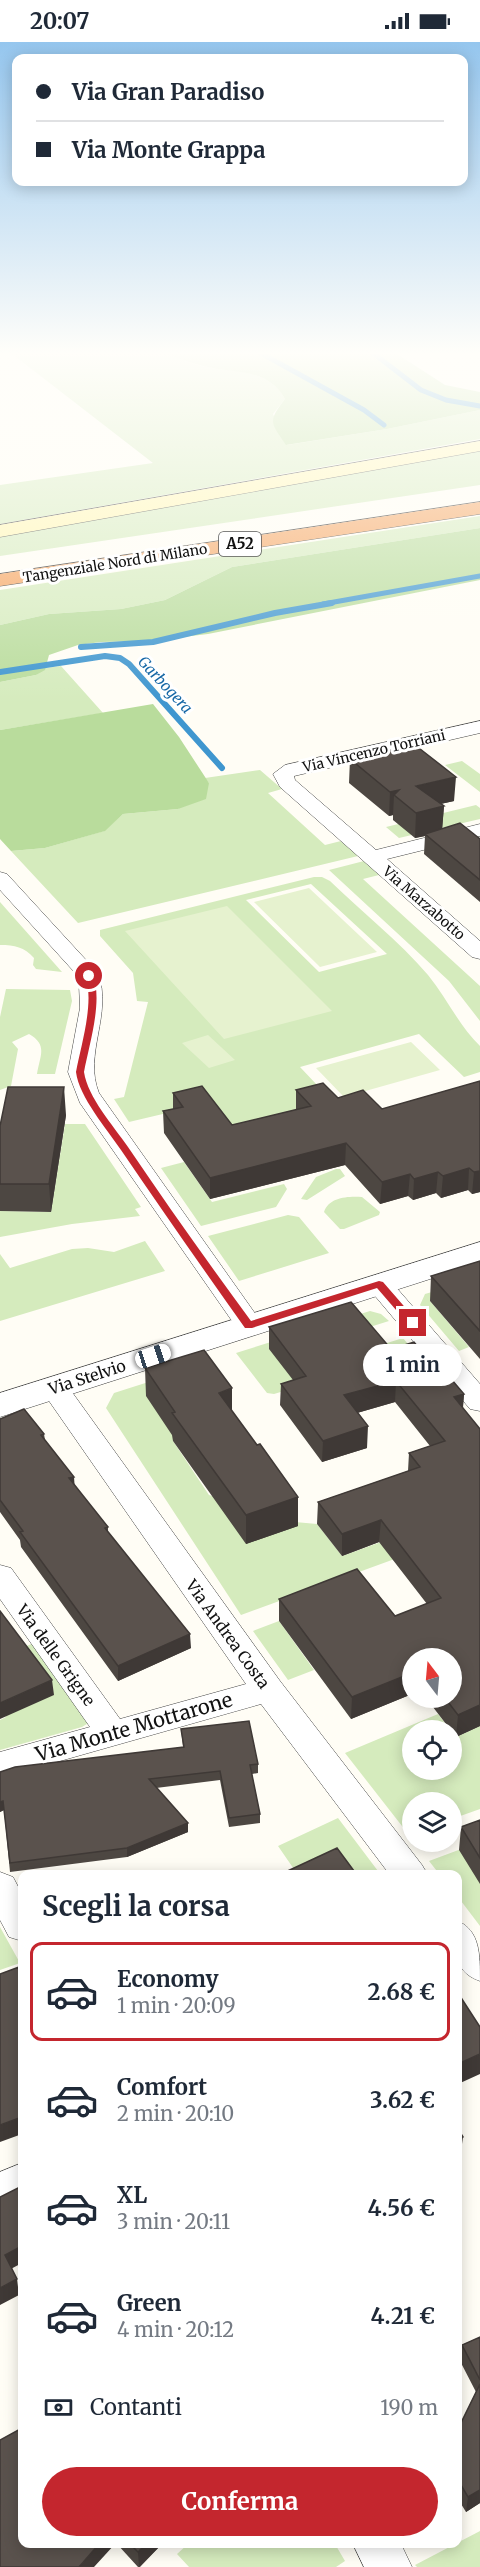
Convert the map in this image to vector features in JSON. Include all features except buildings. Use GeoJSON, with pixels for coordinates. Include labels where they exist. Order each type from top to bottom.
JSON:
{"type":"FeatureCollection","features":[{"type":"Feature","properties":{"kind":"highway","name":"Tangenziale Nord di Milano"},"geometry":{"type":"LineString","coordinates":[[0,564],[480,493]]}},
{"type":"Feature","properties":{"kind":"highway","name":"Tangenziale Nord di Milano"},"geometry":{"type":"LineString","coordinates":[[0,580],[480,508]]}},
{"type":"Feature","properties":{"kind":"main road"},"geometry":{"type":"LineString","coordinates":[[0,531],[357,468]]}},
{"type":"Feature","properties":{"kind":"street","name":"Via Vincenzo Torriani"},"geometry":{"type":"LineString","coordinates":[[372,857],[287,783],[282,774],[292,769],[480,727]]}},
{"type":"Feature","properties":{"kind":"street","name":"Via Marzabotto"},"geometry":{"type":"LineString","coordinates":[[372,857],[480,830]]}},
{"type":"Feature","properties":{"kind":"street","name":"Via Marzabotto"},"geometry":{"type":"LineString","coordinates":[[372,857],[480,952]]}},
{"type":"Feature","properties":{"kind":"street"},"geometry":{"type":"LineString","coordinates":[[0,878],[87,973],[92,984],[92,1004],[80,1072],[81,1080],[171,1217],[249,1325]]}},
{"type":"Feature","properties":{"kind":"street","name":"Via Stelvio"},"geometry":{"type":"LineString","coordinates":[[0,1405],[480,1252]]}},
{"type":"Feature","properties":{"kind":"street"},"geometry":{"type":"LineString","coordinates":[[379,1284],[477,1395]]}},
{"type":"Feature","properties":{"kind":"street","name":"Via Andrea Costa"},"geometry":{"type":"LineString","coordinates":[[54,1388],[268,1690],[406,1870]]}},
{"type":"Feature","properties":{"kind":"street","name":"Via delle Grigne"},"geometry":{"type":"LineString","coordinates":[[0,1576],[113,1734]]}},
{"type":"Feature","properties":{"kind":"street","name":"Via Monte Mottarone"},"geometry":{"type":"LineString","coordinates":[[0,1765],[268,1690]]}},
{"type":"Feature","properties":{"kind":"street"},"geometry":{"type":"LineString","coordinates":[[0,1887],[18,1919]]}},
{"type":"Feature","properties":{"kind":"street"},"geometry":{"type":"LineString","coordinates":[[462,1941],[480,1965]]}},
{"type":"Feature","properties":{"kind":"street"},"geometry":{"type":"LineString","coordinates":[[0,2191],[18,2183]]}},
{"type":"Feature","properties":{"kind":"street"},"geometry":{"type":"LineString","coordinates":[[378,2548],[389,2567]]}},
{"type":"Feature","properties":{"kind":"green space"},"geometry":{"type":"Polygon","coordinates":[[[119,468],[317,468],[0,524],[0,485],[119,468]]]}},
{"type":"Feature","properties":{"kind":"green space"},"geometry":{"type":"Polygon","coordinates":[[[380,468],[480,468],[480,485],[0,556],[0,536],[380,468]]]}},
{"type":"Feature","properties":{"kind":"green space"},"geometry":{"type":"Polygon","coordinates":[[[480,516],[480,528],[232,567],[165,600],[121,609],[49,614],[0,625],[0,590],[480,516]]]}},
{"type":"Feature","properties":{"kind":"green space"},"geometry":{"type":"Polygon","coordinates":[[[480,528],[480,580],[208,634],[149,641],[78,645],[49,655],[45,670],[36,675],[0,682],[0,625],[49,614],[121,609],[165,600],[232,567],[480,528]]]}},
{"type":"Feature","properties":{"kind":"green space"},"geometry":{"type":"Polygon","coordinates":[[[61,666],[103,713],[0,730],[0,682],[36,675],[45,668],[61,666]]]}},
{"type":"Feature","properties":{"kind":"green space"},"geometry":{"type":"Polygon","coordinates":[[[153,704],[179,737],[209,783],[206,799],[178,809],[123,814],[105,831],[45,848],[11,851],[0,839],[0,730],[153,704]]]}},
{"type":"Feature","properties":{"kind":"green space"},"geometry":{"type":"Polygon","coordinates":[[[462,761],[480,774],[480,792],[445,765],[462,761]]]}},
{"type":"Feature","properties":{"kind":"green space"},"geometry":{"type":"Polygon","coordinates":[[[260,770],[282,789],[268,793],[325,845],[341,841],[358,856],[78,923],[11,851],[45,848],[104,831],[123,814],[178,809],[209,783],[205,778],[260,770]]]}},
{"type":"Feature","properties":{"kind":"green space"},"geometry":{"type":"Polygon","coordinates":[[[476,805],[480,808],[480,819],[399,838],[386,827],[476,805]]]}},
{"type":"Feature","properties":{"kind":"green space"},"geometry":{"type":"Polygon","coordinates":[[[364,861],[379,875],[363,879],[480,986],[480,1021],[449,981],[329,870],[364,861]]]}},
{"type":"Feature","properties":{"kind":"green space"},"geometry":{"type":"Polygon","coordinates":[[[314,877],[322,877],[330,881],[405,950],[428,975],[466,1030],[480,1046],[480,1072],[464,1077],[419,1034],[300,1067],[335,1104],[227,1133],[205,1104],[129,1122],[114,1099],[124,1097],[148,1002],[137,1001],[133,973],[100,936],[100,930],[314,877]],[[311,884],[246,900],[319,972],[387,954],[311,884]]]}},
{"type":"Feature","properties":{"kind":"green space"},"geometry":{"type":"Polygon","coordinates":[[[309,888],[377,952],[320,967],[254,902],[309,888]]]}},
{"type":"Feature","properties":{"kind":"green space"},"geometry":{"type":"Polygon","coordinates":[[[0,902],[62,972],[36,969],[33,965],[34,958],[27,951],[15,946],[0,945],[0,902]]]}},
{"type":"Feature","properties":{"kind":"green space"},"geometry":{"type":"Polygon","coordinates":[[[227,906],[332,1011],[224,1039],[125,931],[227,906]]]}},
{"type":"Feature","properties":{"kind":"green space"},"geometry":{"type":"Polygon","coordinates":[[[6,989],[70,990],[72,1001],[55,1074],[37,1074],[41,1046],[29,1034],[12,1042],[18,1049],[11,1086],[0,1090],[0,1017],[6,989]]]}},
{"type":"Feature","properties":{"kind":"green space"},"geometry":{"type":"Polygon","coordinates":[[[208,1035],[235,1060],[209,1068],[182,1043],[208,1035]]]}},
{"type":"Feature","properties":{"kind":"green space"},"geometry":{"type":"Polygon","coordinates":[[[411,1042],[440,1070],[344,1097],[316,1068],[411,1042]]]}},
{"type":"Feature","properties":{"kind":"green space"},"geometry":{"type":"Polygon","coordinates":[[[65,1124],[85,1124],[141,1207],[135,1209],[140,1216],[72,1224],[0,1237],[0,1211],[51,1212],[65,1124]]]}},
{"type":"Feature","properties":{"kind":"green space"},"geometry":{"type":"Polygon","coordinates":[[[184,1162],[212,1202],[284,1184],[287,1189],[276,1207],[201,1226],[161,1168],[184,1162]]]}},
{"type":"Feature","properties":{"kind":"green space"},"geometry":{"type":"Polygon","coordinates":[[[340,1169],[345,1176],[307,1200],[301,1199],[316,1177],[340,1169]]]}},
{"type":"Feature","properties":{"kind":"green space"},"geometry":{"type":"Polygon","coordinates":[[[345,1197],[362,1197],[380,1212],[379,1215],[340,1229],[324,1212],[326,1207],[335,1200],[345,1197]]]}},
{"type":"Feature","properties":{"kind":"green space"},"geometry":{"type":"Polygon","coordinates":[[[288,1215],[299,1217],[329,1253],[239,1281],[208,1236],[288,1215]]]}},
{"type":"Feature","properties":{"kind":"green space"},"geometry":{"type":"Polygon","coordinates":[[[145,1241],[165,1271],[0,1321],[0,1254],[10,1268],[72,1249],[88,1248],[114,1252],[145,1241]]]}},
{"type":"Feature","properties":{"kind":"green space"},"geometry":{"type":"Polygon","coordinates":[[[480,1278],[430,1301],[469,1347],[459,1351],[420,1305],[425,1294],[480,1278]]]}},
{"type":"Feature","properties":{"kind":"green space"},"geometry":{"type":"Polygon","coordinates":[[[370,1311],[381,1314],[389,1321],[357,1331],[371,1348],[403,1338],[422,1361],[340,1374],[274,1394],[267,1393],[236,1353],[370,1311]]]}},
{"type":"Feature","properties":{"kind":"green space"},"geometry":{"type":"Polygon","coordinates":[[[208,1363],[176,1440],[173,1441],[209,1495],[295,1522],[317,1524],[342,1556],[420,1528],[433,1545],[241,1615],[106,1408],[114,1393],[208,1363]]]}},
{"type":"Feature","properties":{"kind":"green space"},"geometry":{"type":"Polygon","coordinates":[[[279,1621],[314,1670],[288,1680],[253,1631],[279,1621]]]}},
{"type":"Feature","properties":{"kind":"green space"},"geometry":{"type":"Polygon","coordinates":[[[36,1642],[90,1722],[82,1727],[0,1750],[0,1720],[6,1717],[0,1707],[8,1654],[36,1642]]]}},
{"type":"Feature","properties":{"kind":"green space"},"geometry":{"type":"Polygon","coordinates":[[[438,1714],[443,1720],[424,1720],[438,1714]]]}},
{"type":"Feature","properties":{"kind":"green space"},"geometry":{"type":"Polygon","coordinates":[[[480,1726],[480,1809],[462,1815],[462,1792],[402,1792],[402,1826],[345,1753],[402,1729],[402,1780],[462,1780],[462,1734],[480,1726]]]}},
{"type":"Feature","properties":{"kind":"green space"},"geometry":{"type":"Polygon","coordinates":[[[338,1818],[377,1870],[295,1870],[278,1846],[338,1818]]]}},
{"type":"Feature","properties":{"kind":"green space"},"geometry":{"type":"Polygon","coordinates":[[[480,1842],[480,1926],[462,1902],[462,1870],[436,1870],[429,1861],[453,1852],[462,1852],[462,1849],[480,1842]]]}},
{"type":"Feature","properties":{"kind":"green space"},"geometry":{"type":"Polygon","coordinates":[[[0,1927],[18,1959],[18,1964],[0,1970],[0,1927]]]}},
{"type":"Feature","properties":{"kind":"green space"},"geometry":{"type":"Polygon","coordinates":[[[480,2531],[480,2567],[417,2567],[415,2565],[448,2548],[462,2548],[462,2540],[480,2531]]]}},
{"type":"Feature","properties":{"kind":"green space"},"geometry":{"type":"Polygon","coordinates":[[[184,2548],[337,2548],[345,2561],[336,2567],[189,2567],[177,2554],[184,2548]]]}},
{"type":"Feature","properties":{"kind":"waterway"},"geometry":{"type":"LineString","coordinates":[[323,604],[480,576]]}},
{"type":"Feature","properties":{"kind":"waterway"},"geometry":{"type":"LineString","coordinates":[[81,647],[153,642],[275,613],[332,603]]}},
{"type":"Feature","properties":{"kind":"waterway","name":"Garbogera"},"geometry":{"type":"LineString","coordinates":[[0,672],[105,656],[120,658],[129,664],[222,768]]}},
{"type":"Feature","properties":{"kind":"route"},"geometry":{"type":"LineString","coordinates":[[89,976],[92,984],[92,1004],[80,1072],[81,1080],[98,1109],[178,1226],[249,1325],[379,1284],[413,1323]]}}]}
